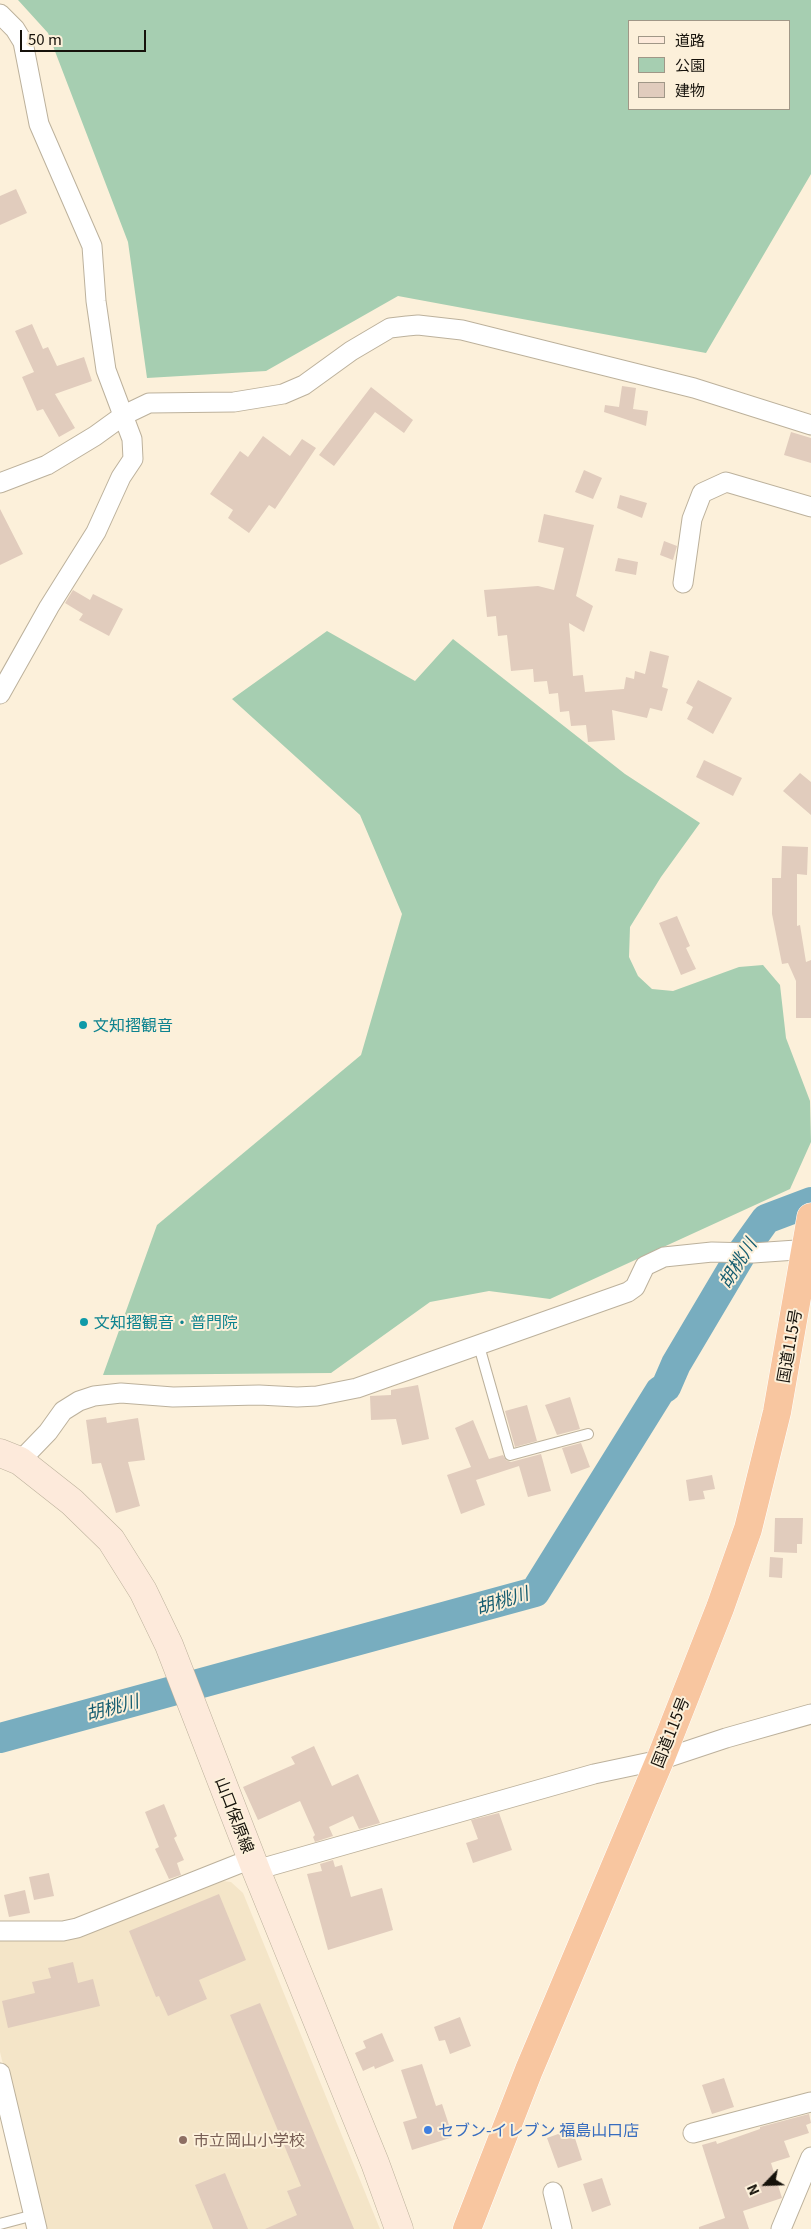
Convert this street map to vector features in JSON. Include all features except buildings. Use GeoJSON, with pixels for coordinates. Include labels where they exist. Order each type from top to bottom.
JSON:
{"type":"FeatureCollection","features":[{"type":"Feature","properties":{"kind":"highway","name":"国道115号"},"geometry":{"type":"LineString","coordinates":[[467,2229],[529,2070],[660,1760],[720,1608],[748,1529],[777,1412],[808,1249],[811,1217]]}},
{"type":"Feature","properties":{"kind":"main road","name":"山口保原線"},"geometry":{"type":"LineString","coordinates":[[10,1457],[72,1502],[111,1540],[143,1591],[170,1645],[254,1864],[375,2164],[399,2229]]}},
{"type":"Feature","properties":{"kind":"street"},"geometry":{"type":"LineString","coordinates":[[0,14],[16,29],[23,42],[39,124],[92,246],[96,301],[106,370],[132,439],[133,459],[121,477],[96,532],[49,608],[0,694]]}},
{"type":"Feature","properties":{"kind":"street"},"geometry":{"type":"LineString","coordinates":[[0,483],[48,465],[124,415],[149,403],[234,402],[283,394],[304,385],[351,351],[390,328],[418,325],[462,330],[694,388],[811,425]]}},
{"type":"Feature","properties":{"kind":"street"},"geometry":{"type":"LineString","coordinates":[[683,583],[692,520],[702,493],[726,482],[811,507]]}},
{"type":"Feature","properties":{"kind":"street"},"geometry":{"type":"LineString","coordinates":[[10,1457],[48,1432],[63,1410],[79,1401],[94,1396],[121,1393],[173,1397],[317,1396],[357,1388],[628,1292],[635,1287],[645,1266],[664,1257],[712,1252],[753,1253],[808,1249]]}},
{"type":"Feature","properties":{"kind":"street"},"geometry":{"type":"LineString","coordinates":[[0,1931],[62,1932],[77,1928],[254,1864],[594,1774],[660,1760],[726,1738],[811,1714]]}},
{"type":"Feature","properties":{"kind":"street"},"geometry":{"type":"LineString","coordinates":[[0,2073],[6,2119],[35,2222]]}},
{"type":"Feature","properties":{"kind":"street"},"geometry":{"type":"LineString","coordinates":[[692,2133],[811,2102]]}},
{"type":"Feature","properties":{"kind":"street"},"geometry":{"type":"LineString","coordinates":[[781,2229],[811,2157]]}},
{"type":"Feature","properties":{"kind":"street"},"geometry":{"type":"LineString","coordinates":[[554,2192],[562,2229]]}},
{"type":"Feature","properties":{"kind":"lane"},"geometry":{"type":"LineString","coordinates":[[479,1346],[510,1455],[588,1434]]}},
{"type":"Feature","properties":{"kind":"lane"},"geometry":{"type":"LineString","coordinates":[[0,2224],[35,2222]]}},
{"type":"Feature","properties":{"kind":"shaded area","name":"市立岡山小学校"},"geometry":{"type":"Polygon","coordinates":[[[223,1881],[231,1882],[243,1893],[380,2229],[43,2229],[0,2052],[0,1940],[66,1941],[223,1881]]]}},
{"type":"Feature","properties":{"kind":"green space"},"geometry":{"type":"Polygon","coordinates":[[[18,0],[811,0],[811,174],[706,353],[398,296],[266,371],[147,378],[128,242],[48,33],[18,0]]]}},
{"type":"Feature","properties":{"kind":"green space"},"geometry":{"type":"Polygon","coordinates":[[[327,631],[415,681],[453,639],[625,774],[700,823],[661,877],[630,927],[629,957],[638,976],[652,989],[673,991],[739,967],[763,965],[780,985],[786,1038],[810,1101],[811,1142],[790,1189],[550,1299],[489,1291],[430,1302],[331,1373],[103,1375],[157,1225],[361,1055],[402,914],[360,815],[232,699],[327,631]]]}},
{"type":"Feature","properties":{"kind":"waterway","name":"胡桃川"},"geometry":{"type":"LineString","coordinates":[[0,1738],[535,1592],[660,1391],[666,1387],[676,1364],[743,1251],[766,1219],[811,1202]]}},
{"type":"Feature","properties":{"kind":"place","name":"文知摺観音"},"geometry":{"type":"Point","coordinates":[83,1025]}},
{"type":"Feature","properties":{"kind":"place","name":"文知摺観音・普門院"},"geometry":{"type":"Point","coordinates":[84,1322]}},
{"type":"Feature","properties":{"kind":"place","name":"セブン-イレブン 福島山口店"},"geometry":{"type":"Point","coordinates":[428,2130]}},
{"type":"Feature","properties":{"kind":"place","name":"市立岡山小学校"},"geometry":{"type":"Point","coordinates":[183,2140]}}]}
